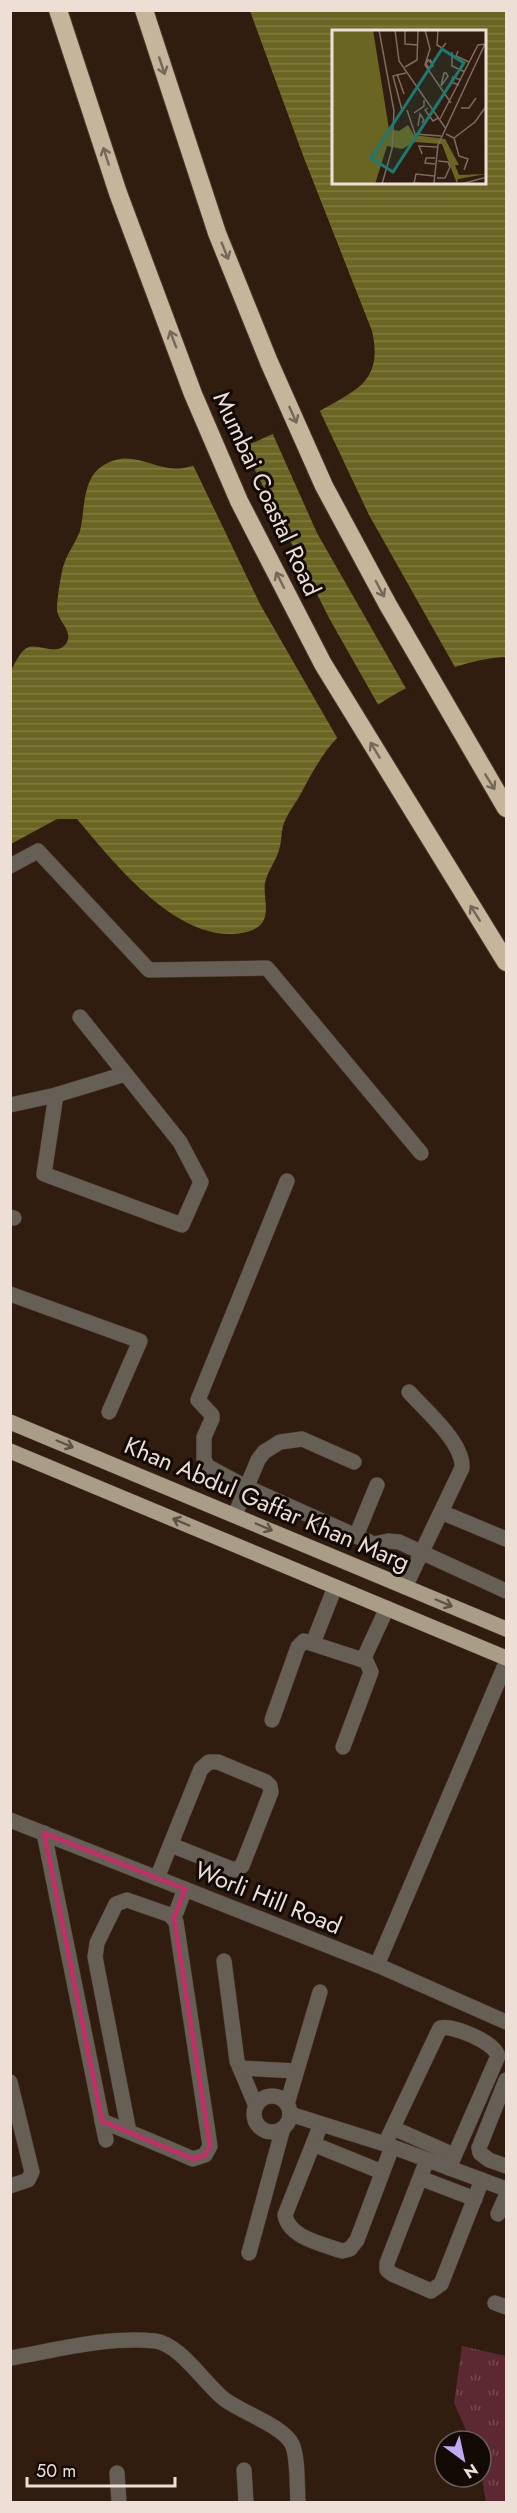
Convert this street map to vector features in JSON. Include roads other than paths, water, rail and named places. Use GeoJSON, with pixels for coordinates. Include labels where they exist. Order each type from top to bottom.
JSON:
{"type":"FeatureCollection","features":[{"type":"Feature","properties":{"kind":"highway","name":"Mumbai Coastal Road"},"geometry":{"type":"LineString","coordinates":[[58,10],[118,193],[193,394],[239,501],[323,664],[507,962]]}},
{"type":"Feature","properties":{"kind":"highway"},"geometry":{"type":"LineString","coordinates":[[144,10],[217,233],[269,362],[324,486],[388,605],[507,808]]}},
{"type":"Feature","properties":{"kind":"main road","name":"Khan Abdul Gaffar Khan Marg"},"geometry":{"type":"LineString","coordinates":[[10,1422],[507,1629]]}},
{"type":"Feature","properties":{"kind":"main road","name":"Khan Abdul Gaffar Khan Marg"},"geometry":{"type":"LineString","coordinates":[[10,1451],[507,1658]]}},
{"type":"Feature","properties":{"kind":"street"},"geometry":{"type":"LineString","coordinates":[[10,866],[38,851],[149,970],[267,968],[421,1153]]}},
{"type":"Feature","properties":{"kind":"street"},"geometry":{"type":"LineString","coordinates":[[56,1095],[44,1174],[48,1178],[182,1225],[201,1182],[180,1142],[80,1017]]}},
{"type":"Feature","properties":{"kind":"street"},"geometry":{"type":"LineString","coordinates":[[10,1105],[56,1095],[125,1074]]}},
{"type":"Feature","properties":{"kind":"street"},"geometry":{"type":"LineString","coordinates":[[287,1182],[198,1400],[212,1415],[204,1437],[204,1459],[207,1466],[246,1487],[374,1544],[388,1541],[399,1542],[506,1590]]}},
{"type":"Feature","properties":{"kind":"street"},"geometry":{"type":"LineString","coordinates":[[10,1294],[140,1341],[109,1412]]}},
{"type":"Feature","properties":{"kind":"street"},"geometry":{"type":"LineString","coordinates":[[405,1587],[462,1468],[463,1459],[457,1446],[409,1392]]}},
{"type":"Feature","properties":{"kind":"street"},"geometry":{"type":"LineString","coordinates":[[235,1515],[258,1460],[264,1452],[280,1442],[302,1439],[354,1462]]}},
{"type":"Feature","properties":{"kind":"street"},"geometry":{"type":"LineString","coordinates":[[356,1536],[377,1485]]}},
{"type":"Feature","properties":{"kind":"street"},"geometry":{"type":"LineString","coordinates":[[441,1512],[507,1539]]}},
{"type":"Feature","properties":{"kind":"street"},"geometry":{"type":"LineString","coordinates":[[313,1643],[336,1587]]}},
{"type":"Feature","properties":{"kind":"street"},"geometry":{"type":"LineString","coordinates":[[363,1660],[387,1608]]}},
{"type":"Feature","properties":{"kind":"street"},"geometry":{"type":"LineString","coordinates":[[272,1720],[298,1647],[304,1641],[363,1660],[368,1663],[371,1672],[343,1747]]}},
{"type":"Feature","properties":{"kind":"street"},"geometry":{"type":"LineString","coordinates":[[377,1965],[507,1663]]}},
{"type":"Feature","properties":{"kind":"street"},"geometry":{"type":"LineString","coordinates":[[158,1878],[171,1845],[201,1769],[209,1762],[218,1762],[266,1782],[270,1786],[271,1792],[248,1851],[238,1869],[234,1870],[171,1845]]}},
{"type":"Feature","properties":{"kind":"street","name":"Worli Hill Road"},"geometry":{"type":"LineString","coordinates":[[10,1820],[377,1965],[507,2022]]}},
{"type":"Feature","properties":{"kind":"street"},"geometry":{"type":"LineString","coordinates":[[44,1833],[106,2140]]}},
{"type":"Feature","properties":{"kind":"street"},"geometry":{"type":"LineString","coordinates":[[102,2121],[193,2159],[206,2155],[210,2146],[174,1917],[185,1889]]}},
{"type":"Feature","properties":{"kind":"street"},"geometry":{"type":"LineString","coordinates":[[129,2132],[94,1950],[116,1904],[122,1901],[127,1899],[174,1917]]}},
{"type":"Feature","properties":{"kind":"street"},"geometry":{"type":"LineString","coordinates":[[224,1961],[240,2068],[256,2106]]}},
{"type":"Feature","properties":{"kind":"street"},"geometry":{"type":"LineString","coordinates":[[249,2253],[320,1992]]}},
{"type":"Feature","properties":{"kind":"street"},"geometry":{"type":"LineString","coordinates":[[321,2124],[285,2215],[290,2228],[296,2233],[342,2251],[350,2248],[357,2240],[382,2172],[393,2128],[440,2028],[448,2026],[492,2045],[498,2056],[451,2161]]}},
{"type":"Feature","properties":{"kind":"street"},"geometry":{"type":"LineString","coordinates":[[240,2068],[297,2071]]}},
{"type":"Feature","properties":{"kind":"street"},"geometry":{"type":"LineString","coordinates":[[428,2160],[387,2263],[387,2270],[431,2291],[441,2284],[475,2199],[486,2182],[502,2165],[480,2153],[479,2148],[507,2080]]}},
{"type":"Feature","properties":{"kind":"street"},"geometry":{"type":"LineString","coordinates":[[10,2082],[32,2172],[24,2183],[10,2186]]}},
{"type":"Feature","properties":{"kind":"street"},"geometry":{"type":"LineString","coordinates":[[287,2115],[268,2132],[256,2122],[254,2114],[261,2099],[277,2096],[287,2115],[388,2145],[428,2160],[451,2161]]}},
{"type":"Feature","properties":{"kind":"street"},"geometry":{"type":"LineString","coordinates":[[393,2128],[486,2182],[507,2189]]}},
{"type":"Feature","properties":{"kind":"street"},"geometry":{"type":"LineString","coordinates":[[313,2144],[382,2172]]}},
{"type":"Feature","properties":{"kind":"street"},"geometry":{"type":"LineString","coordinates":[[420,2178],[475,2199]]}},
{"type":"Feature","properties":{"kind":"street"},"geometry":{"type":"LineString","coordinates":[[498,2214],[507,2196]]}},
{"type":"Feature","properties":{"kind":"street"},"geometry":{"type":"LineString","coordinates":[[10,2358],[115,2341],[157,2342],[171,2346],[207,2385],[226,2400],[285,2435],[293,2449],[298,2502]]}},
{"type":"Feature","properties":{"kind":"street"},"geometry":{"type":"LineString","coordinates":[[244,2470],[248,2499],[246,2502]]}},
{"type":"Feature","properties":{"kind":"street"},"geometry":{"type":"LineString","coordinates":[[117,2474],[119,2502]]}}]}
